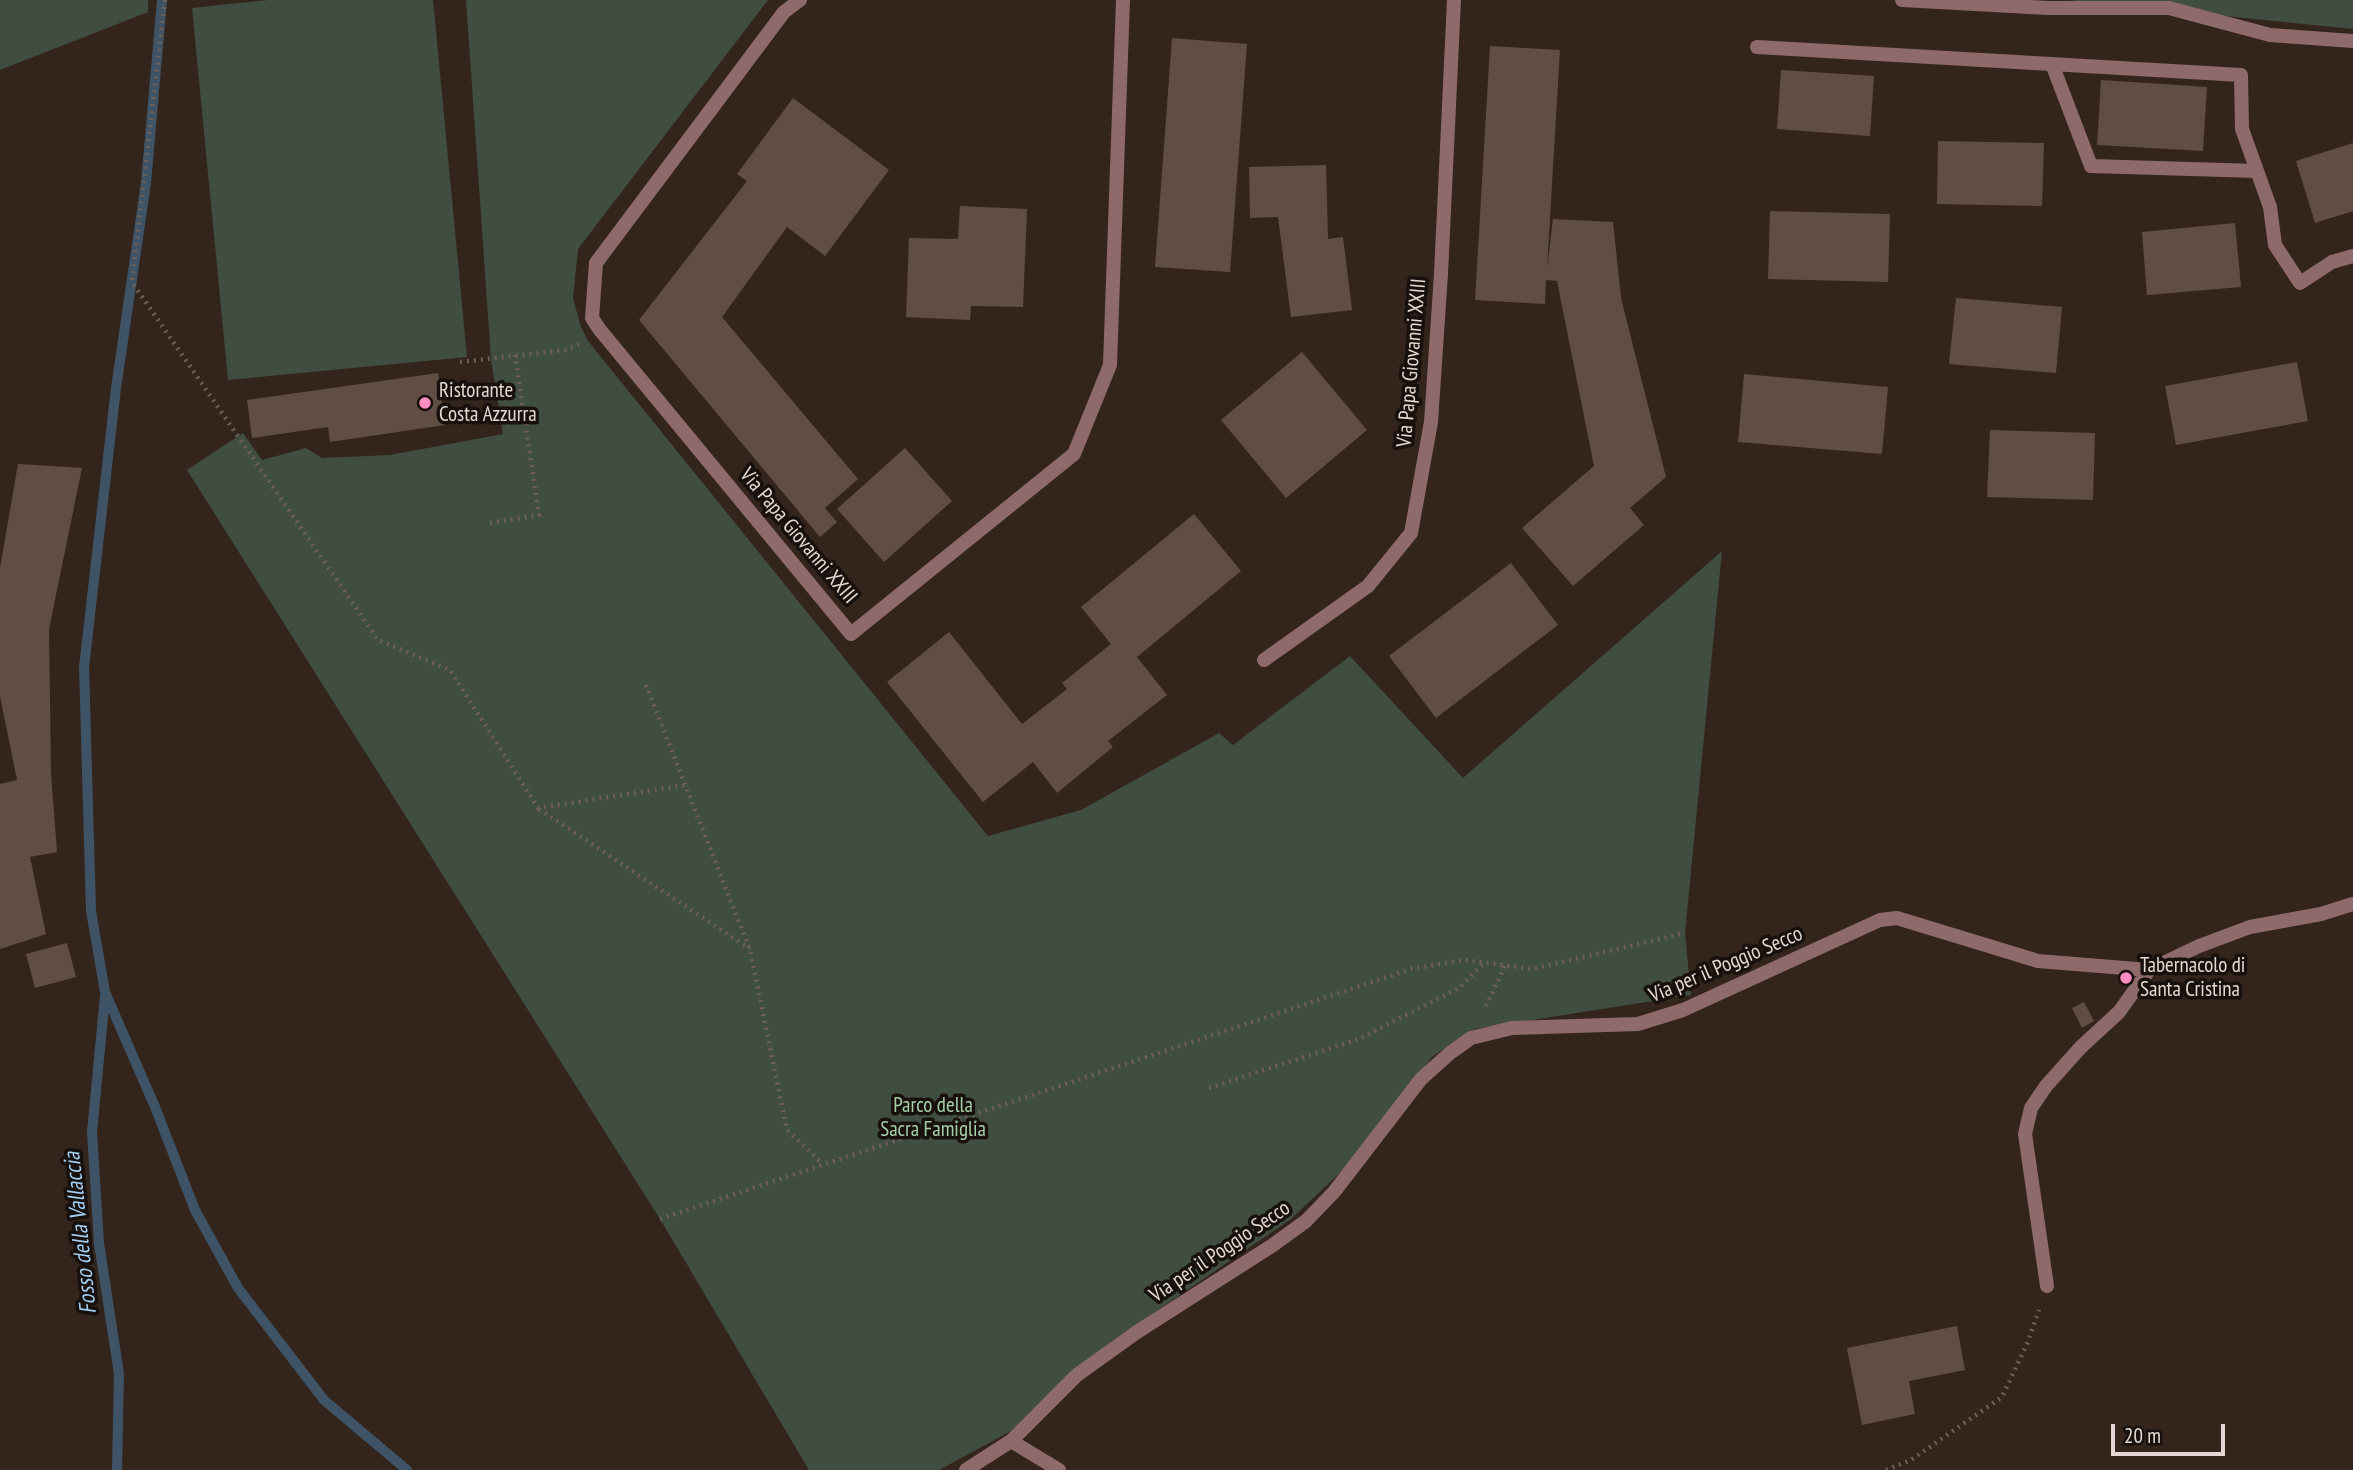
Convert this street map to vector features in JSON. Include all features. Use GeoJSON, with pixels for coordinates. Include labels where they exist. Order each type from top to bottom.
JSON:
{"type":"FeatureCollection","features":[{"type":"Feature","properties":{"kind":"street","name":"Via Papa Giovanni XXIII"},"geometry":{"type":"LineString","coordinates":[[800,0],[784,12],[596,263],[592,318],[851,634],[1073,454],[1110,365],[1123,0]]}},
{"type":"Feature","properties":{"kind":"street","name":"Via Papa Giovanni XXIII"},"geometry":{"type":"LineString","coordinates":[[1264,660],[1368,586],[1411,533],[1431,422],[1454,0]]}},
{"type":"Feature","properties":{"kind":"street"},"geometry":{"type":"LineString","coordinates":[[1902,0],[2048,8],[2169,8],[2270,35],[2353,41]]}},
{"type":"Feature","properties":{"kind":"street"},"geometry":{"type":"LineString","coordinates":[[2169,8],[2188,0]]}},
{"type":"Feature","properties":{"kind":"street"},"geometry":{"type":"LineString","coordinates":[[1757,47],[2241,75],[2242,129],[2270,207],[2275,245],[2300,283],[2332,262],[2353,256]]}},
{"type":"Feature","properties":{"kind":"street"},"geometry":{"type":"LineString","coordinates":[[2052,64],[2091,166],[2257,171]]}},
{"type":"Feature","properties":{"kind":"street"},"geometry":{"type":"LineString","coordinates":[[2047,1286],[2025,1134],[2031,1108],[2046,1086],[2081,1047],[2119,1012],[2149,970],[2199,946],[2250,927],[2321,914],[2353,904]]}},
{"type":"Feature","properties":{"kind":"street","name":"Via per il Poggio Secco"},"geometry":{"type":"LineString","coordinates":[[966,1470],[1011,1441],[1077,1375],[1137,1332],[1306,1221],[1334,1192],[1422,1079],[1471,1038],[1513,1028],[1638,1024],[1683,1010],[1881,920],[1897,918],[2038,961],[2149,970]]}},
{"type":"Feature","properties":{"kind":"street"},"geometry":{"type":"LineString","coordinates":[[1011,1441],[1059,1470]]}},
{"type":"Feature","properties":{"kind":"path"},"geometry":{"type":"LineString","coordinates":[[165,0],[132,282],[378,640],[450,670],[538,808],[750,950]]}},
{"type":"Feature","properties":{"kind":"path"},"geometry":{"type":"LineString","coordinates":[[460,362],[566,350],[587,341],[600,330]]}},
{"type":"Feature","properties":{"kind":"path"},"geometry":{"type":"LineString","coordinates":[[490,523],[539,515],[515,355]]}},
{"type":"Feature","properties":{"kind":"path"},"geometry":{"type":"LineString","coordinates":[[646,685],[750,950],[787,1130],[823,1164]]}},
{"type":"Feature","properties":{"kind":"path"},"geometry":{"type":"LineString","coordinates":[[538,808],[685,785]]}},
{"type":"Feature","properties":{"kind":"path"},"geometry":{"type":"LineString","coordinates":[[660,1219],[1410,969],[1464,960],[1533,969],[1685,933]]}},
{"type":"Feature","properties":{"kind":"path"},"geometry":{"type":"LineString","coordinates":[[1209,1088],[1359,1040],[1458,988],[1484,963]]}},
{"type":"Feature","properties":{"kind":"path"},"geometry":{"type":"LineString","coordinates":[[1471,1038],[1505,966]]}},
{"type":"Feature","properties":{"kind":"path"},"geometry":{"type":"LineString","coordinates":[[1886,1470],[1911,1460],[2001,1397],[2027,1344],[2047,1286]]}},
{"type":"Feature","properties":{"kind":"green space"},"geometry":{"type":"Polygon","coordinates":[[[0,0],[148,0],[148,12],[0,70],[0,0]]]}},
{"type":"Feature","properties":{"kind":"green space"},"geometry":{"type":"Polygon","coordinates":[[[268,0],[433,0],[467,357],[228,380],[192,8],[268,0]]]}},
{"type":"Feature","properties":{"kind":"green space","name":"Parco della Sacra Famiglia"},"geometry":{"type":"Polygon","coordinates":[[[466,0],[768,0],[578,249],[573,298],[588,341],[988,836],[1081,810],[1219,733],[1233,745],[1350,656],[1463,778],[1722,551],[1685,933],[1691,995],[1475,1029],[1433,1056],[1345,1168],[1291,1219],[1117,1338],[1065,1378],[1011,1431],[939,1470],[809,1470],[660,1219],[187,470],[243,433],[262,460],[306,448],[322,458],[390,455],[503,434],[491,359],[466,0]]]}},
{"type":"Feature","properties":{"kind":"green space"},"geometry":{"type":"Polygon","coordinates":[[[2068,0],[2353,0],[2353,29],[2068,0]]]}},
{"type":"Feature","properties":{"kind":"building"},"geometry":{"type":"Polygon","coordinates":[[[1172,38],[1247,44],[1230,272],[1155,267],[1172,38]]]}},
{"type":"Feature","properties":{"kind":"building"},"geometry":{"type":"Polygon","coordinates":[[[1490,46],[1560,50],[1547,268],[1553,219],[1613,222],[1621,298],[1666,477],[1630,508],[1644,525],[1573,586],[1522,528],[1594,466],[1557,281],[1546,280],[1545,304],[1475,300],[1490,46]]]}},
{"type":"Feature","properties":{"kind":"building"},"geometry":{"type":"Polygon","coordinates":[[[1781,70],[1874,76],[1870,136],[1777,129],[1781,70]]]}},
{"type":"Feature","properties":{"kind":"building"},"geometry":{"type":"Polygon","coordinates":[[[2101,80],[2207,87],[2203,151],[2097,145],[2101,80]]]}},
{"type":"Feature","properties":{"kind":"building"},"geometry":{"type":"Polygon","coordinates":[[[793,98],[889,170],[825,256],[787,227],[722,317],[858,479],[825,508],[837,522],[820,537],[639,320],[747,181],[737,174],[793,98]]]}},
{"type":"Feature","properties":{"kind":"building"},"geometry":{"type":"Polygon","coordinates":[[[1938,141],[2044,143],[2042,206],[1937,204],[1938,141]]]}},
{"type":"Feature","properties":{"kind":"building"},"geometry":{"type":"Polygon","coordinates":[[[2353,143],[2353,211],[2315,223],[2296,161],[2353,143]]]}},
{"type":"Feature","properties":{"kind":"building"},"geometry":{"type":"Polygon","coordinates":[[[1326,165],[1328,239],[1343,237],[1352,310],[1291,317],[1278,217],[1250,218],[1249,167],[1326,165]]]}},
{"type":"Feature","properties":{"kind":"building"},"geometry":{"type":"Polygon","coordinates":[[[960,206],[1027,209],[1023,307],[971,306],[970,320],[906,317],[909,238],[958,239],[960,206]]]}},
{"type":"Feature","properties":{"kind":"building"},"geometry":{"type":"Polygon","coordinates":[[[1770,211],[1890,214],[1888,282],[1768,279],[1770,211]]]}},
{"type":"Feature","properties":{"kind":"building"},"geometry":{"type":"Polygon","coordinates":[[[2235,223],[2241,287],[2147,295],[2142,232],[2235,223]]]}},
{"type":"Feature","properties":{"kind":"building"},"geometry":{"type":"Polygon","coordinates":[[[1956,298],[2062,307],[2056,373],[1949,364],[1956,298]]]}},
{"type":"Feature","properties":{"kind":"building"},"geometry":{"type":"Polygon","coordinates":[[[1302,352],[1367,430],[1286,498],[1221,420],[1302,352]]]}},
{"type":"Feature","properties":{"kind":"building"},"geometry":{"type":"Polygon","coordinates":[[[2297,362],[2308,421],[2176,445],[2165,386],[2297,362]]]}},
{"type":"Feature","properties":{"kind":"building"},"geometry":{"type":"Polygon","coordinates":[[[438,373],[445,425],[330,442],[328,427],[252,438],[247,400],[438,373]]]}},
{"type":"Feature","properties":{"kind":"building"},"geometry":{"type":"Polygon","coordinates":[[[1744,374],[1888,387],[1882,454],[1738,442],[1744,374]]]}},
{"type":"Feature","properties":{"kind":"building"},"geometry":{"type":"Polygon","coordinates":[[[1990,430],[2095,433],[2093,500],[1987,497],[1990,430]]]}},
{"type":"Feature","properties":{"kind":"building"},"geometry":{"type":"Polygon","coordinates":[[[905,448],[952,501],[884,562],[837,509],[905,448]]]}},
{"type":"Feature","properties":{"kind":"building"},"geometry":{"type":"Polygon","coordinates":[[[18,464],[82,468],[49,629],[51,773],[57,852],[30,857],[46,934],[0,949],[0,784],[17,780],[0,696],[0,568],[18,464]]]}},
{"type":"Feature","properties":{"kind":"building"},"geometry":{"type":"Polygon","coordinates":[[[1194,514],[1241,571],[1137,657],[1167,695],[1108,741],[1113,747],[1057,793],[1033,762],[983,802],[887,682],[949,632],[1022,724],[1067,689],[1062,683],[1111,644],[1081,607],[1194,514]]]}},
{"type":"Feature","properties":{"kind":"building"},"geometry":{"type":"Polygon","coordinates":[[[1511,563],[1558,625],[1436,718],[1389,656],[1511,563]]]}},
{"type":"Feature","properties":{"kind":"building"},"geometry":{"type":"Polygon","coordinates":[[[67,943],[76,977],[35,988],[26,954],[67,943]]]}},
{"type":"Feature","properties":{"kind":"building"},"geometry":{"type":"Polygon","coordinates":[[[2084,1002],[2094,1021],[2082,1028],[2072,1008],[2084,1002]]]}},
{"type":"Feature","properties":{"kind":"building"},"geometry":{"type":"Polygon","coordinates":[[[1957,1326],[1965,1370],[1909,1381],[1915,1414],[1862,1425],[1847,1348],[1957,1326]]]}},
{"type":"Feature","properties":{"kind":"waterway"},"geometry":{"type":"LineString","coordinates":[[162,0],[146,183],[116,388],[84,667],[91,911],[105,992],[155,1107],[195,1210],[238,1288],[324,1400],[407,1470]]}},
{"type":"Feature","properties":{"kind":"waterway","name":"Fosso della Vallaccia"},"geometry":{"type":"LineString","coordinates":[[105,996],[92,1132],[99,1243],[119,1374],[117,1470]]}},
{"type":"Feature","properties":{"kind":"place","name":"Ristorante Costa Azzurra"},"geometry":{"type":"Point","coordinates":[425,403]}},
{"type":"Feature","properties":{"kind":"place","name":"Tabernacolo di Santa Cristina"},"geometry":{"type":"Point","coordinates":[2126,978]}}]}
